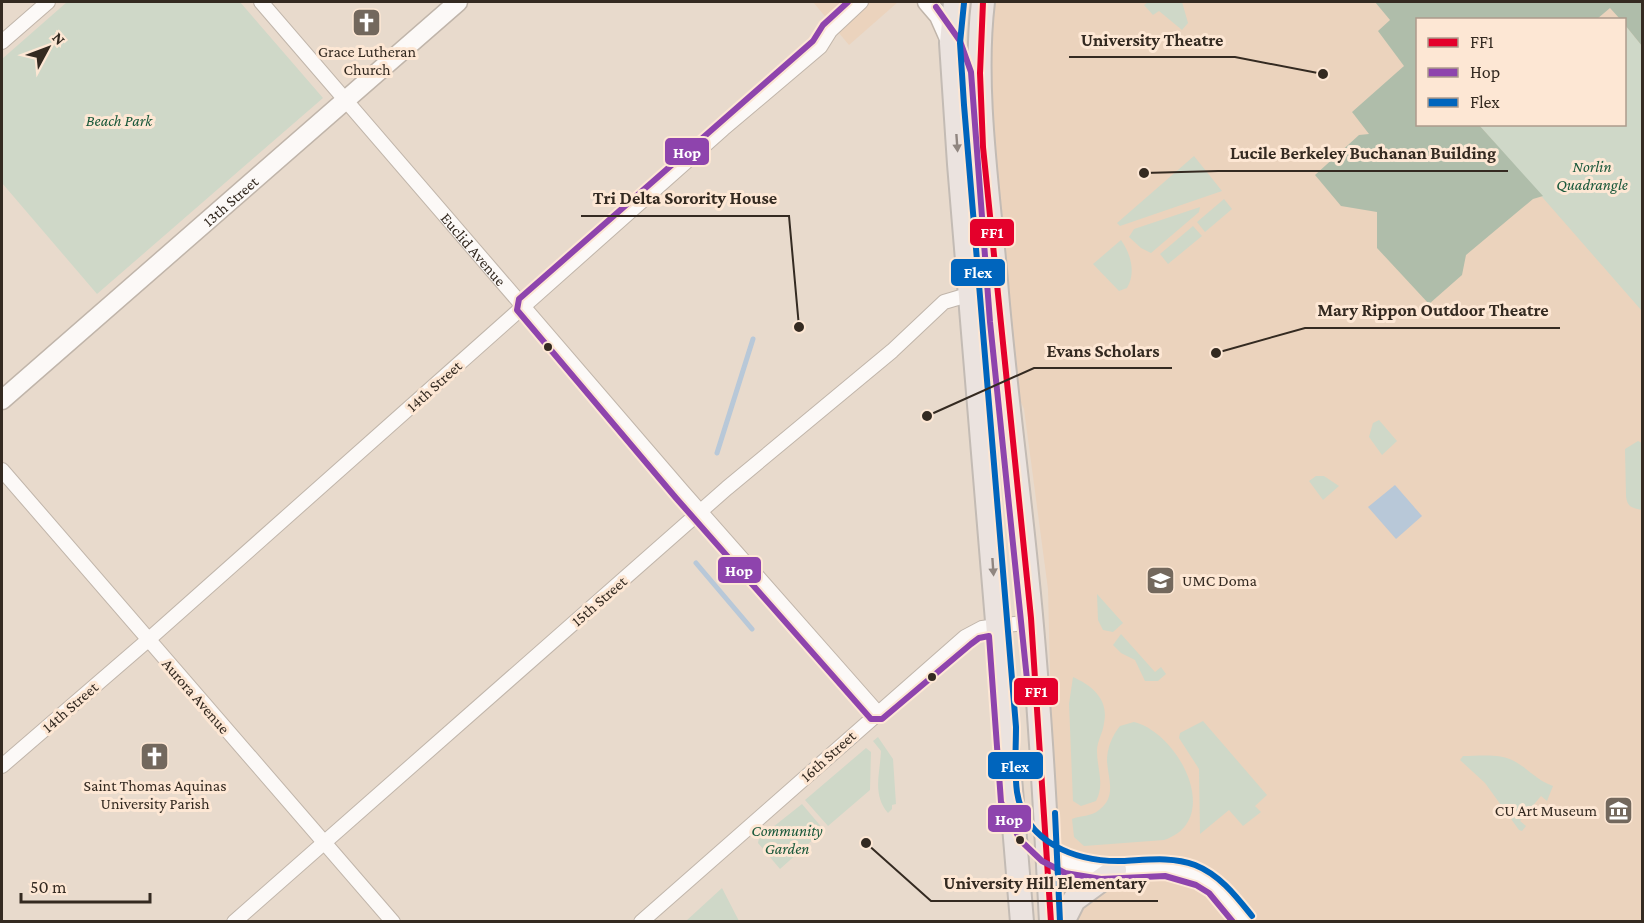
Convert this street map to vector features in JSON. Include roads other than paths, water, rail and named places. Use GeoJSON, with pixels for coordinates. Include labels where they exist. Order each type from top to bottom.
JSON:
{"type":"FeatureCollection","features":[{"type":"Feature","properties":{"kind":"main road"},"geometry":{"type":"LineString","coordinates":[[983,2],[980,70],[1002,345],[1031,622],[1051,921]]}},
{"type":"Feature","properties":{"kind":"main road"},"geometry":{"type":"LineString","coordinates":[[951,6],[951,43],[959,164],[1010,800],[1022,921]]}},
{"type":"Feature","properties":{"kind":"main road"},"geometry":{"type":"LineString","coordinates":[[951,6],[968,38],[980,70]]}},
{"type":"Feature","properties":{"kind":"main road"},"geometry":{"type":"LineString","coordinates":[[1010,800],[1027,834],[1048,854]]}},
{"type":"Feature","properties":{"kind":"main road"},"geometry":{"type":"LineString","coordinates":[[1063,921],[1074,900],[1115,870]]}},
{"type":"Feature","properties":{"kind":"street"},"geometry":{"type":"LineString","coordinates":[[2,42],[48,2]]}},
{"type":"Feature","properties":{"kind":"street","name":"Euclid Avenue"},"geometry":{"type":"LineString","coordinates":[[261,2],[701,513],[877,712]]}},
{"type":"Feature","properties":{"kind":"street","name":"13th Street"},"geometry":{"type":"LineString","coordinates":[[2,400],[459,2]]}},
{"type":"Feature","properties":{"kind":"street","name":"14th Street"},"geometry":{"type":"LineString","coordinates":[[2,766],[820,47],[830,31],[861,2]]}},
{"type":"Feature","properties":{"kind":"street"},"geometry":{"type":"LineString","coordinates":[[927,2],[939,16],[951,43]]}},
{"type":"Feature","properties":{"kind":"street","name":"15th Street"},"geometry":{"type":"LineString","coordinates":[[234,921],[701,513],[892,351],[944,302],[971,294]]}},
{"type":"Feature","properties":{"kind":"street","name":"Aurora Avenue"},"geometry":{"type":"LineString","coordinates":[[2,470],[393,921]]}},
{"type":"Feature","properties":{"kind":"street","name":"16th Street"},"geometry":{"type":"LineString","coordinates":[[640,921],[965,637],[976,629],[1031,622]]}},
{"type":"Feature","properties":{"kind":"street"},"geometry":{"type":"LineString","coordinates":[[1048,854],[1078,867],[1115,870],[1166,867],[1200,877],[1215,886],[1245,921]]}},
{"type":"Feature","properties":{"kind":"water"},"geometry":{"type":"Polygon","coordinates":[[[1395,485],[1422,516],[1396,539],[1368,507],[1395,485]]]}},
{"type":"Feature","properties":{"kind":"waterway"},"geometry":{"type":"LineString","coordinates":[[717,453],[753,339]]}},
{"type":"Feature","properties":{"kind":"waterway"},"geometry":{"type":"LineString","coordinates":[[696,563],[752,629]]}},
{"type":"Feature","properties":{"kind":"place","name":"Grace Lutheran Church"},"geometry":{"type":"Point","coordinates":[367,23]}},
{"type":"Feature","properties":{"kind":"place","name":"University Theatre"},"geometry":{"type":"Point","coordinates":[1323,74]}},
{"type":"Feature","properties":{"kind":"place","name":"Lucile Berkeley Buchanan Building"},"geometry":{"type":"Point","coordinates":[1144,173]}},
{"type":"Feature","properties":{"kind":"place","name":"Tri Delta Sorority House"},"geometry":{"type":"Point","coordinates":[799,327]}},
{"type":"Feature","properties":{"kind":"place","name":"Mary Rippon Outdoor Theatre"},"geometry":{"type":"Point","coordinates":[1216,353]}},
{"type":"Feature","properties":{"kind":"place","name":"Evans Scholars"},"geometry":{"type":"Point","coordinates":[927,416]}},
{"type":"Feature","properties":{"kind":"place","name":"UMC Doma"},"geometry":{"type":"Point","coordinates":[1161,580]}},
{"type":"Feature","properties":{"kind":"place","name":"Saint Thomas Aquinas University Parish"},"geometry":{"type":"Point","coordinates":[155,757]}},
{"type":"Feature","properties":{"kind":"place","name":"CU Art Museum"},"geometry":{"type":"Point","coordinates":[1618,810]}},
{"type":"Feature","properties":{"kind":"place","name":"University Hill Elementary"},"geometry":{"type":"Point","coordinates":[866,843]}},
{"type":"Feature","properties":{"kind":"park label","name":"Beach Park"},"geometry":{"type":"Point","coordinates":[119,120]}},
{"type":"Feature","properties":{"kind":"park label","name":"Norlin Quadrangle"},"geometry":{"type":"Point","coordinates":[1592,175]}},
{"type":"Feature","properties":{"kind":"park label","name":"Community Garden"},"geometry":{"type":"Point","coordinates":[787,839]}}]}
